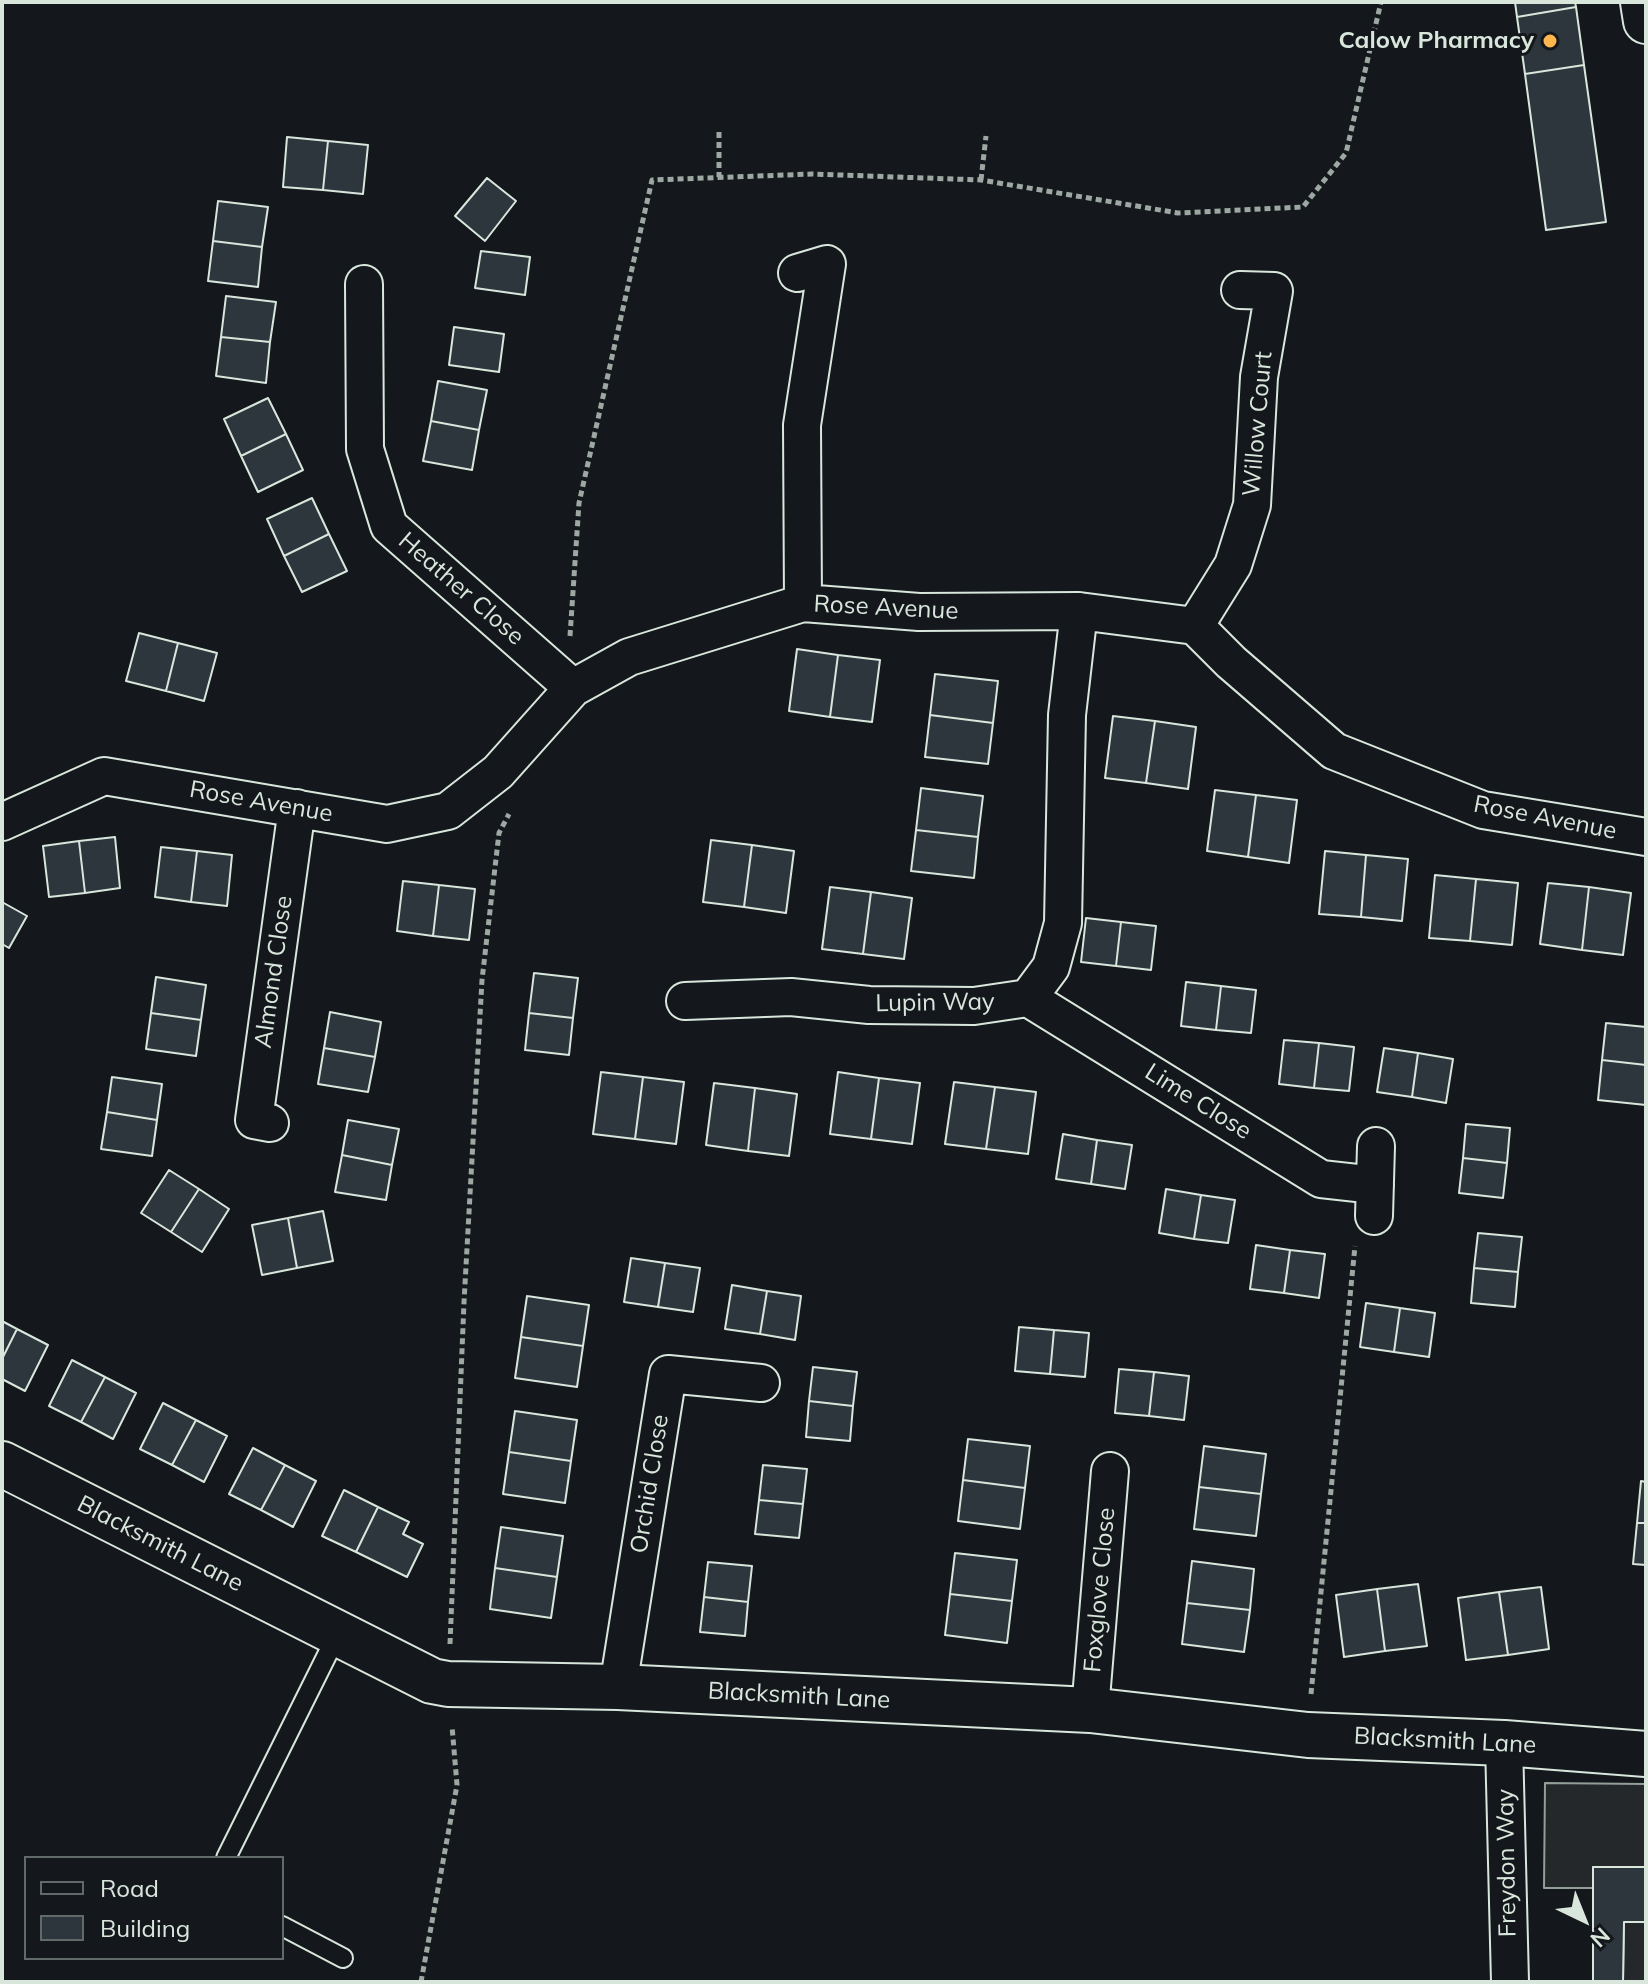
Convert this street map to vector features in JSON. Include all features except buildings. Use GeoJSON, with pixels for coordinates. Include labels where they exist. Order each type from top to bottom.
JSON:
{"type":"FeatureCollection","features":[{"type":"Feature","properties":{"kind":"street"},"geometry":{"type":"LineString","coordinates":[[1643,2],[1646,21]]}},
{"type":"Feature","properties":{"kind":"street"},"geometry":{"type":"LineString","coordinates":[[803,603],[802,425],[827,265]]}},
{"type":"Feature","properties":{"kind":"street","name":"Heather Close"},"geometry":{"type":"LineString","coordinates":[[364,284],[365,449],[389,526],[573,688]]}},
{"type":"Feature","properties":{"kind":"street","name":"Willow Court"},"geometry":{"type":"LineString","coordinates":[[1195,626],[1233,565],[1252,505],[1259,377],[1271,291]]}},
{"type":"Feature","properties":{"kind":"street","name":"Rose Avenue"},"geometry":{"type":"LineString","coordinates":[[2,822],[104,776],[387,824],[448,811],[498,772],[573,688],[629,657],[803,603],[919,612],[1079,611],[1195,626],[1231,662],[1334,751],[1483,810],[1646,837]]}},
{"type":"Feature","properties":{"kind":"street","name":"Lupin Way"},"geometry":{"type":"LineString","coordinates":[[685,1001],[791,997],[869,1005],[974,1006],[1028,998],[1051,967],[1063,923],[1067,715],[1079,611]]}},
{"type":"Feature","properties":{"kind":"street","name":"Almond Close"},"geometry":{"type":"LineString","coordinates":[[254,1122],[297,808]]}},
{"type":"Feature","properties":{"kind":"street","name":"Lime Close"},"geometry":{"type":"LineString","coordinates":[[1028,998],[1321,1179],[1374,1201]]}},
{"type":"Feature","properties":{"kind":"street"},"geometry":{"type":"LineString","coordinates":[[1374,1201],[1376,1146]]}},
{"type":"Feature","properties":{"kind":"street","name":"Orchid Close"},"geometry":{"type":"LineString","coordinates":[[618,1687],[668,1374],[761,1383]]}},
{"type":"Feature","properties":{"kind":"street","name":"Blacksmith Lane"},"geometry":{"type":"LineString","coordinates":[[2,1464],[432,1681],[448,1684],[618,1687],[1090,1710],[1308,1735],[1504,1743],[1646,1754]]}},
{"type":"Feature","properties":{"kind":"street","name":"Foxglove Close"},"geometry":{"type":"LineString","coordinates":[[1090,1710],[1110,1471]]}},
{"type":"Feature","properties":{"kind":"street","name":"Freydon Way"},"geometry":{"type":"LineString","coordinates":[[1504,1743],[1510,1982]]}},
{"type":"Feature","properties":{"kind":"lane"},"geometry":{"type":"LineString","coordinates":[[227,1856],[338,1633]]}},
{"type":"Feature","properties":{"kind":"lane"},"geometry":{"type":"LineString","coordinates":[[284,1927],[343,1958]]}},
{"type":"Feature","properties":{"kind":"path"},"geometry":{"type":"LineString","coordinates":[[573,688],[568,658],[579,503],[652,180],[812,174],[981,180],[1178,213],[1303,207],[1346,153],[1381,2]]}},
{"type":"Feature","properties":{"kind":"path"},"geometry":{"type":"LineString","coordinates":[[719,132],[719,177]]}},
{"type":"Feature","properties":{"kind":"path"},"geometry":{"type":"LineString","coordinates":[[981,180],[986,136]]}},
{"type":"Feature","properties":{"kind":"path"},"geometry":{"type":"LineString","coordinates":[[421,1982],[457,1785],[448,1684],[464,1302],[482,980],[499,833],[513,807]]}},
{"type":"Feature","properties":{"kind":"path"},"geometry":{"type":"LineString","coordinates":[[1308,1735],[1357,1223],[1374,1201]]}},
{"type":"Feature","properties":{"kind":"shaded area"},"geometry":{"type":"Polygon","coordinates":[[[1545,1783],[1646,1784],[1646,1867],[1593,1867],[1593,1888],[1544,1888],[1545,1783]]]}},
{"type":"Feature","properties":{"kind":"shaded area"},"geometry":{"type":"Polygon","coordinates":[[[1624,1922],[1646,1922],[1646,1982],[1623,1982],[1624,1922]]]}},
{"type":"Feature","properties":{"kind":"place","name":"Calow Pharmacy"},"geometry":{"type":"Point","coordinates":[1550,41]}}]}
